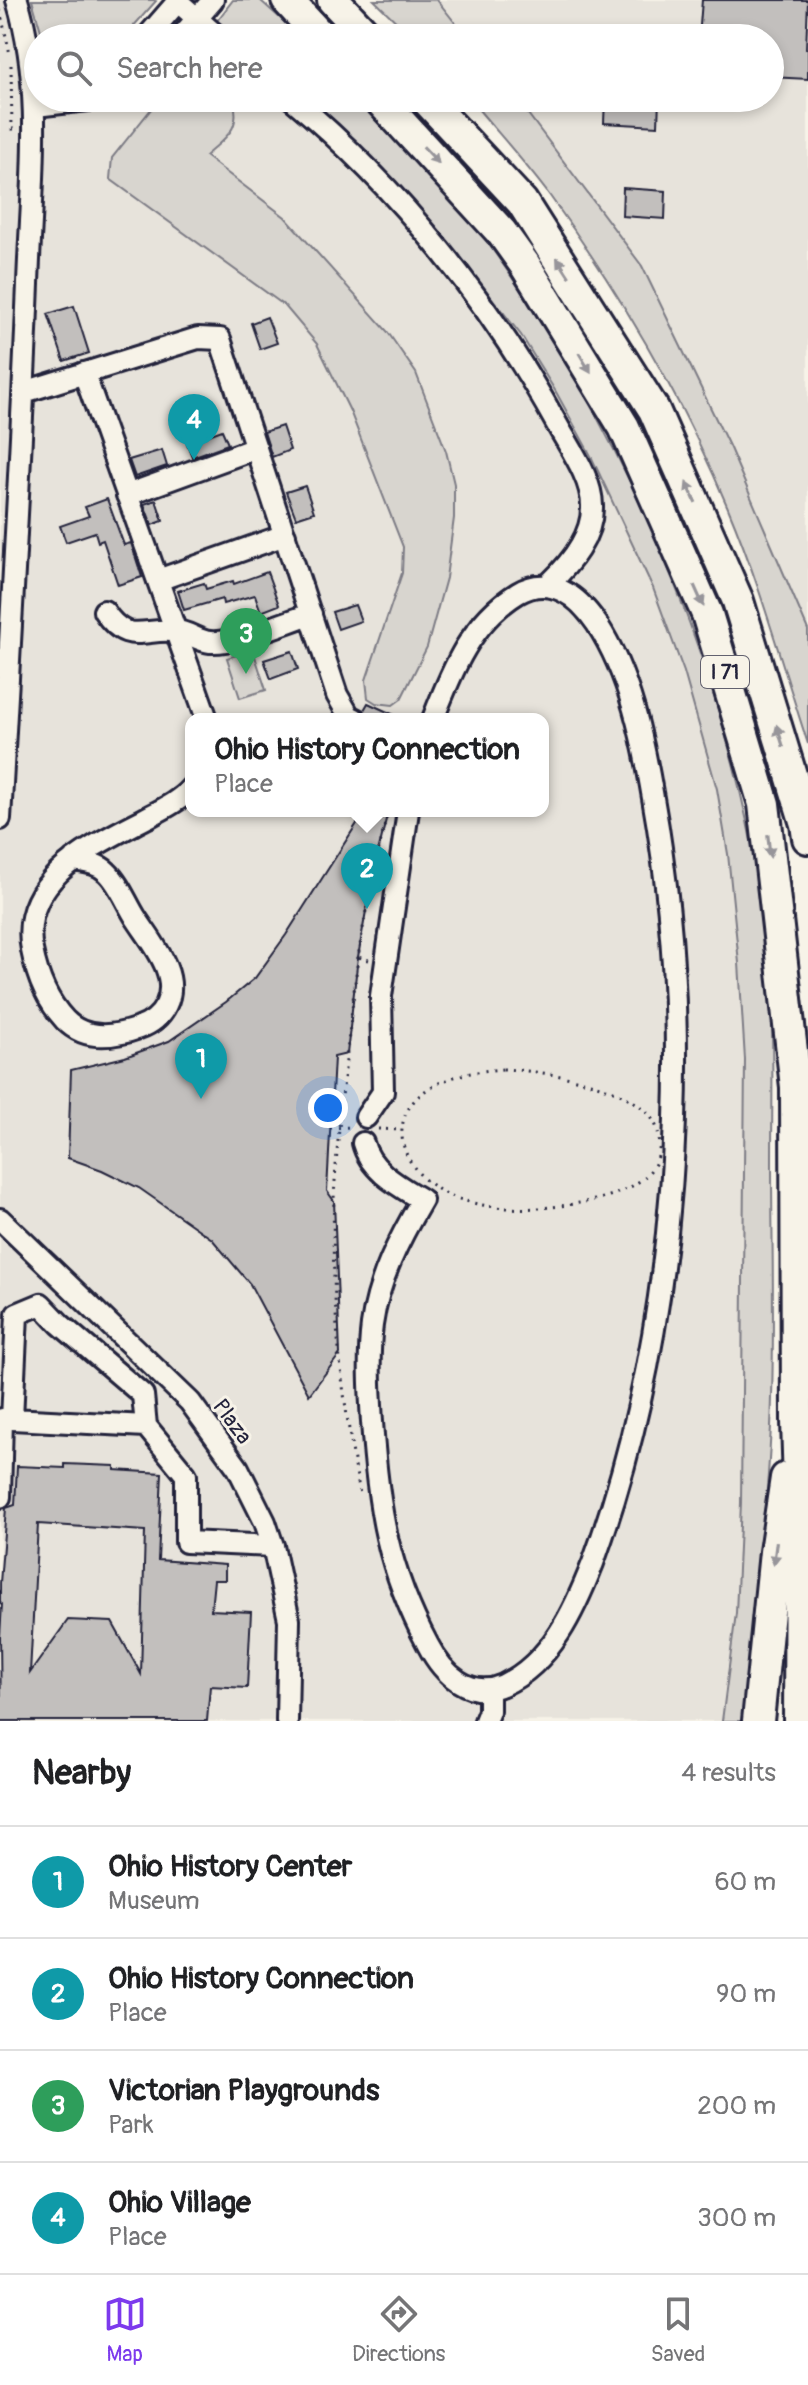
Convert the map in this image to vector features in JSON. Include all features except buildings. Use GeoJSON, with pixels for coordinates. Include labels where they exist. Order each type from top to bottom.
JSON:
{"type":"FeatureCollection","features":[{"type":"Feature","properties":{"kind":"highway"},"geometry":{"type":"LineString","coordinates":[[287,0],[309,24]]}},
{"type":"Feature","properties":{"kind":"highway"},"geometry":{"type":"LineString","coordinates":[[333,0],[356,24]]}},
{"type":"Feature","properties":{"kind":"highway","name":"I 71"},"geometry":{"type":"LineString","coordinates":[[391,112],[502,233],[525,265],[624,427],[707,614],[764,804],[796,1087],[799,1721]]}},
{"type":"Feature","properties":{"kind":"highway","name":"I 71"},"geometry":{"type":"LineString","coordinates":[[438,112],[522,202],[654,410],[738,601],[808,838]]}},
{"type":"Feature","properties":{"kind":"highway"},"geometry":{"type":"LineString","coordinates":[[758,1721],[775,1552],[797,1421]]}},
{"type":"Feature","properties":{"kind":"street"},"geometry":{"type":"LineString","coordinates":[[17,0],[24,28]]}},
{"type":"Feature","properties":{"kind":"street"},"geometry":{"type":"LineString","coordinates":[[193,24],[213,0]]}},
{"type":"Feature","properties":{"kind":"street"},"geometry":{"type":"LineString","coordinates":[[158,24],[178,1],[203,24]]}},
{"type":"Feature","properties":{"kind":"street"},"geometry":{"type":"LineString","coordinates":[[0,819],[8,510],[24,392],[50,112]]}},
{"type":"Feature","properties":{"kind":"street"},"geometry":{"type":"LineString","coordinates":[[307,112],[409,212],[452,265],[530,375],[591,492],[593,509],[580,548],[549,584],[528,588],[502,603],[485,618],[458,659],[436,713]]}},
{"type":"Feature","properties":{"kind":"street"},"geometry":{"type":"LineString","coordinates":[[24,392],[198,338],[220,339],[337,695],[347,713]]}},
{"type":"Feature","properties":{"kind":"street"},"geometry":{"type":"LineString","coordinates":[[84,373],[205,713]]}},
{"type":"Feature","properties":{"kind":"street"},"geometry":{"type":"LineString","coordinates":[[127,495],[256,448]]}},
{"type":"Feature","properties":{"kind":"street"},"geometry":{"type":"LineString","coordinates":[[158,580],[285,535]]}},
{"type":"Feature","properties":{"kind":"street"},"geometry":{"type":"LineString","coordinates":[[363,1143],[372,1162],[387,1178],[422,1200],[388,1267],[372,1327],[370,1390],[376,1474],[390,1556],[414,1619],[440,1667],[462,1685],[489,1691],[516,1679],[553,1643],[582,1591],[611,1513],[642,1397],[671,1190],[676,1060],[672,976],[664,858],[646,759],[622,673],[610,644],[573,596],[549,584]]}},
{"type":"Feature","properties":{"kind":"street"},"geometry":{"type":"LineString","coordinates":[[104,611],[114,626],[123,630],[138,634],[176,630],[207,642],[223,642],[311,614]]}},
{"type":"Feature","properties":{"kind":"street"},"geometry":{"type":"LineString","coordinates":[[113,836],[108,873],[162,959],[170,978],[171,995],[162,1012],[149,1025],[122,1034],[99,1036],[72,1027],[45,992],[31,944],[31,924],[43,890],[59,869],[113,836],[161,810],[185,792]]}},
{"type":"Feature","properties":{"kind":"street"},"geometry":{"type":"LineString","coordinates":[[366,1117],[383,1092],[380,1010],[384,963],[407,817]]}},
{"type":"Feature","properties":{"kind":"street"},"geometry":{"type":"LineString","coordinates":[[73,860],[88,862],[108,873]]}},
{"type":"Feature","properties":{"kind":"street","name":"Plaza"},"geometry":{"type":"LineString","coordinates":[[0,1219],[190,1402],[238,1468],[265,1522],[289,1620],[287,1721]]}},
{"type":"Feature","properties":{"kind":"street"},"geometry":{"type":"LineString","coordinates":[[0,1497],[17,1314],[41,1304],[143,1395],[146,1426],[186,1475],[186,1542],[273,1546]]}},
{"type":"Feature","properties":{"kind":"street"},"geometry":{"type":"LineString","coordinates":[[5,1419],[146,1426]]}},
{"type":"Feature","properties":{"kind":"street"},"geometry":{"type":"LineString","coordinates":[[485,1721],[489,1711],[489,1691]]}},
{"type":"Feature","properties":{"kind":"path"},"geometry":{"type":"LineString","coordinates":[[0,10],[11,62],[12,129],[19,130]]}},
{"type":"Feature","properties":{"kind":"path"},"geometry":{"type":"LineString","coordinates":[[360,1495],[342,1385],[334,1201],[358,957],[387,817]]}},
{"type":"Feature","properties":{"kind":"path"},"geometry":{"type":"LineString","coordinates":[[358,957],[384,963]]}},
{"type":"Feature","properties":{"kind":"path"},"geometry":{"type":"LineString","coordinates":[[533,1070],[566,1076],[623,1096],[654,1121],[660,1150],[655,1166],[644,1178],[609,1196],[564,1206],[509,1208],[473,1203],[446,1194],[424,1179],[407,1159],[401,1144],[402,1130],[412,1103],[430,1088],[449,1079],[473,1072],[533,1070]]}},
{"type":"Feature","properties":{"kind":"shaded area"},"geometry":{"type":"Polygon","coordinates":[[[0,0],[32,0],[39,24],[24,24],[24,112],[323,112],[326,115],[469,269],[521,335],[590,454],[653,588],[684,672],[717,789],[728,854],[745,1060],[741,1503],[736,1613],[722,1721],[0,1721],[0,0]]]}},
{"type":"Feature","properties":{"kind":"shaded area"},"geometry":{"type":"Polygon","coordinates":[[[32,0],[156,1],[135,24],[39,24],[32,0]]]}},
{"type":"Feature","properties":{"kind":"shaded area"},"geometry":{"type":"Polygon","coordinates":[[[233,0],[260,0],[287,24],[218,24],[216,22],[233,0]]]}},
{"type":"Feature","properties":{"kind":"shaded area"},"geometry":{"type":"Polygon","coordinates":[[[374,0],[437,0],[456,24],[399,24],[374,0]]]}},
{"type":"Feature","properties":{"kind":"shaded area"},"geometry":{"type":"Polygon","coordinates":[[[437,0],[808,0],[808,630],[729,446],[541,129],[527,112],[784,112],[784,24],[456,24],[437,0]]]}},
{"type":"Feature","properties":{"kind":"shaded area"},"geometry":{"type":"Polygon","coordinates":[[[149,112],[235,112],[230,132],[205,156],[285,217],[387,331],[416,373],[446,451],[454,484],[454,518],[446,578],[427,647],[401,699],[393,705],[376,703],[368,698],[366,680],[402,573],[403,547],[350,411],[317,344],[285,306],[110,179],[112,158],[149,112]]]}},
{"type":"Feature","properties":{"kind":"shaded area"},"geometry":{"type":"Polygon","coordinates":[[[323,112],[378,112],[468,216],[522,292],[571,370],[615,451],[654,535],[718,708],[742,797],[765,922],[772,1026],[771,1426],[746,1721],[722,1721],[736,1613],[741,1503],[745,1060],[728,854],[717,789],[684,672],[653,588],[590,454],[556,392],[521,335],[469,269],[323,112]]]}},
{"type":"Feature","properties":{"kind":"shaded area"},"geometry":{"type":"Polygon","coordinates":[[[481,112],[526,112],[642,266],[729,446],[808,630],[808,744],[740,537],[691,426],[625,308],[540,183],[481,112]]]}},
{"type":"Feature","properties":{"kind":"shaded area"},"geometry":{"type":"Polygon","coordinates":[[[253,650],[266,690],[240,698],[227,658],[253,650]]]}},
{"type":"Feature","properties":{"kind":"place","name":"Ohio Village"},"geometry":{"type":"Point","coordinates":[194,460]}},
{"type":"Feature","properties":{"kind":"place","name":"Victorian Playgrounds"},"geometry":{"type":"Point","coordinates":[246,674]}},
{"type":"Feature","properties":{"kind":"place","name":"Ohio History Connection"},"geometry":{"type":"Point","coordinates":[367,909]}},
{"type":"Feature","properties":{"kind":"place","name":"Ohio History Center"},"geometry":{"type":"Point","coordinates":[201,1099]}}]}
